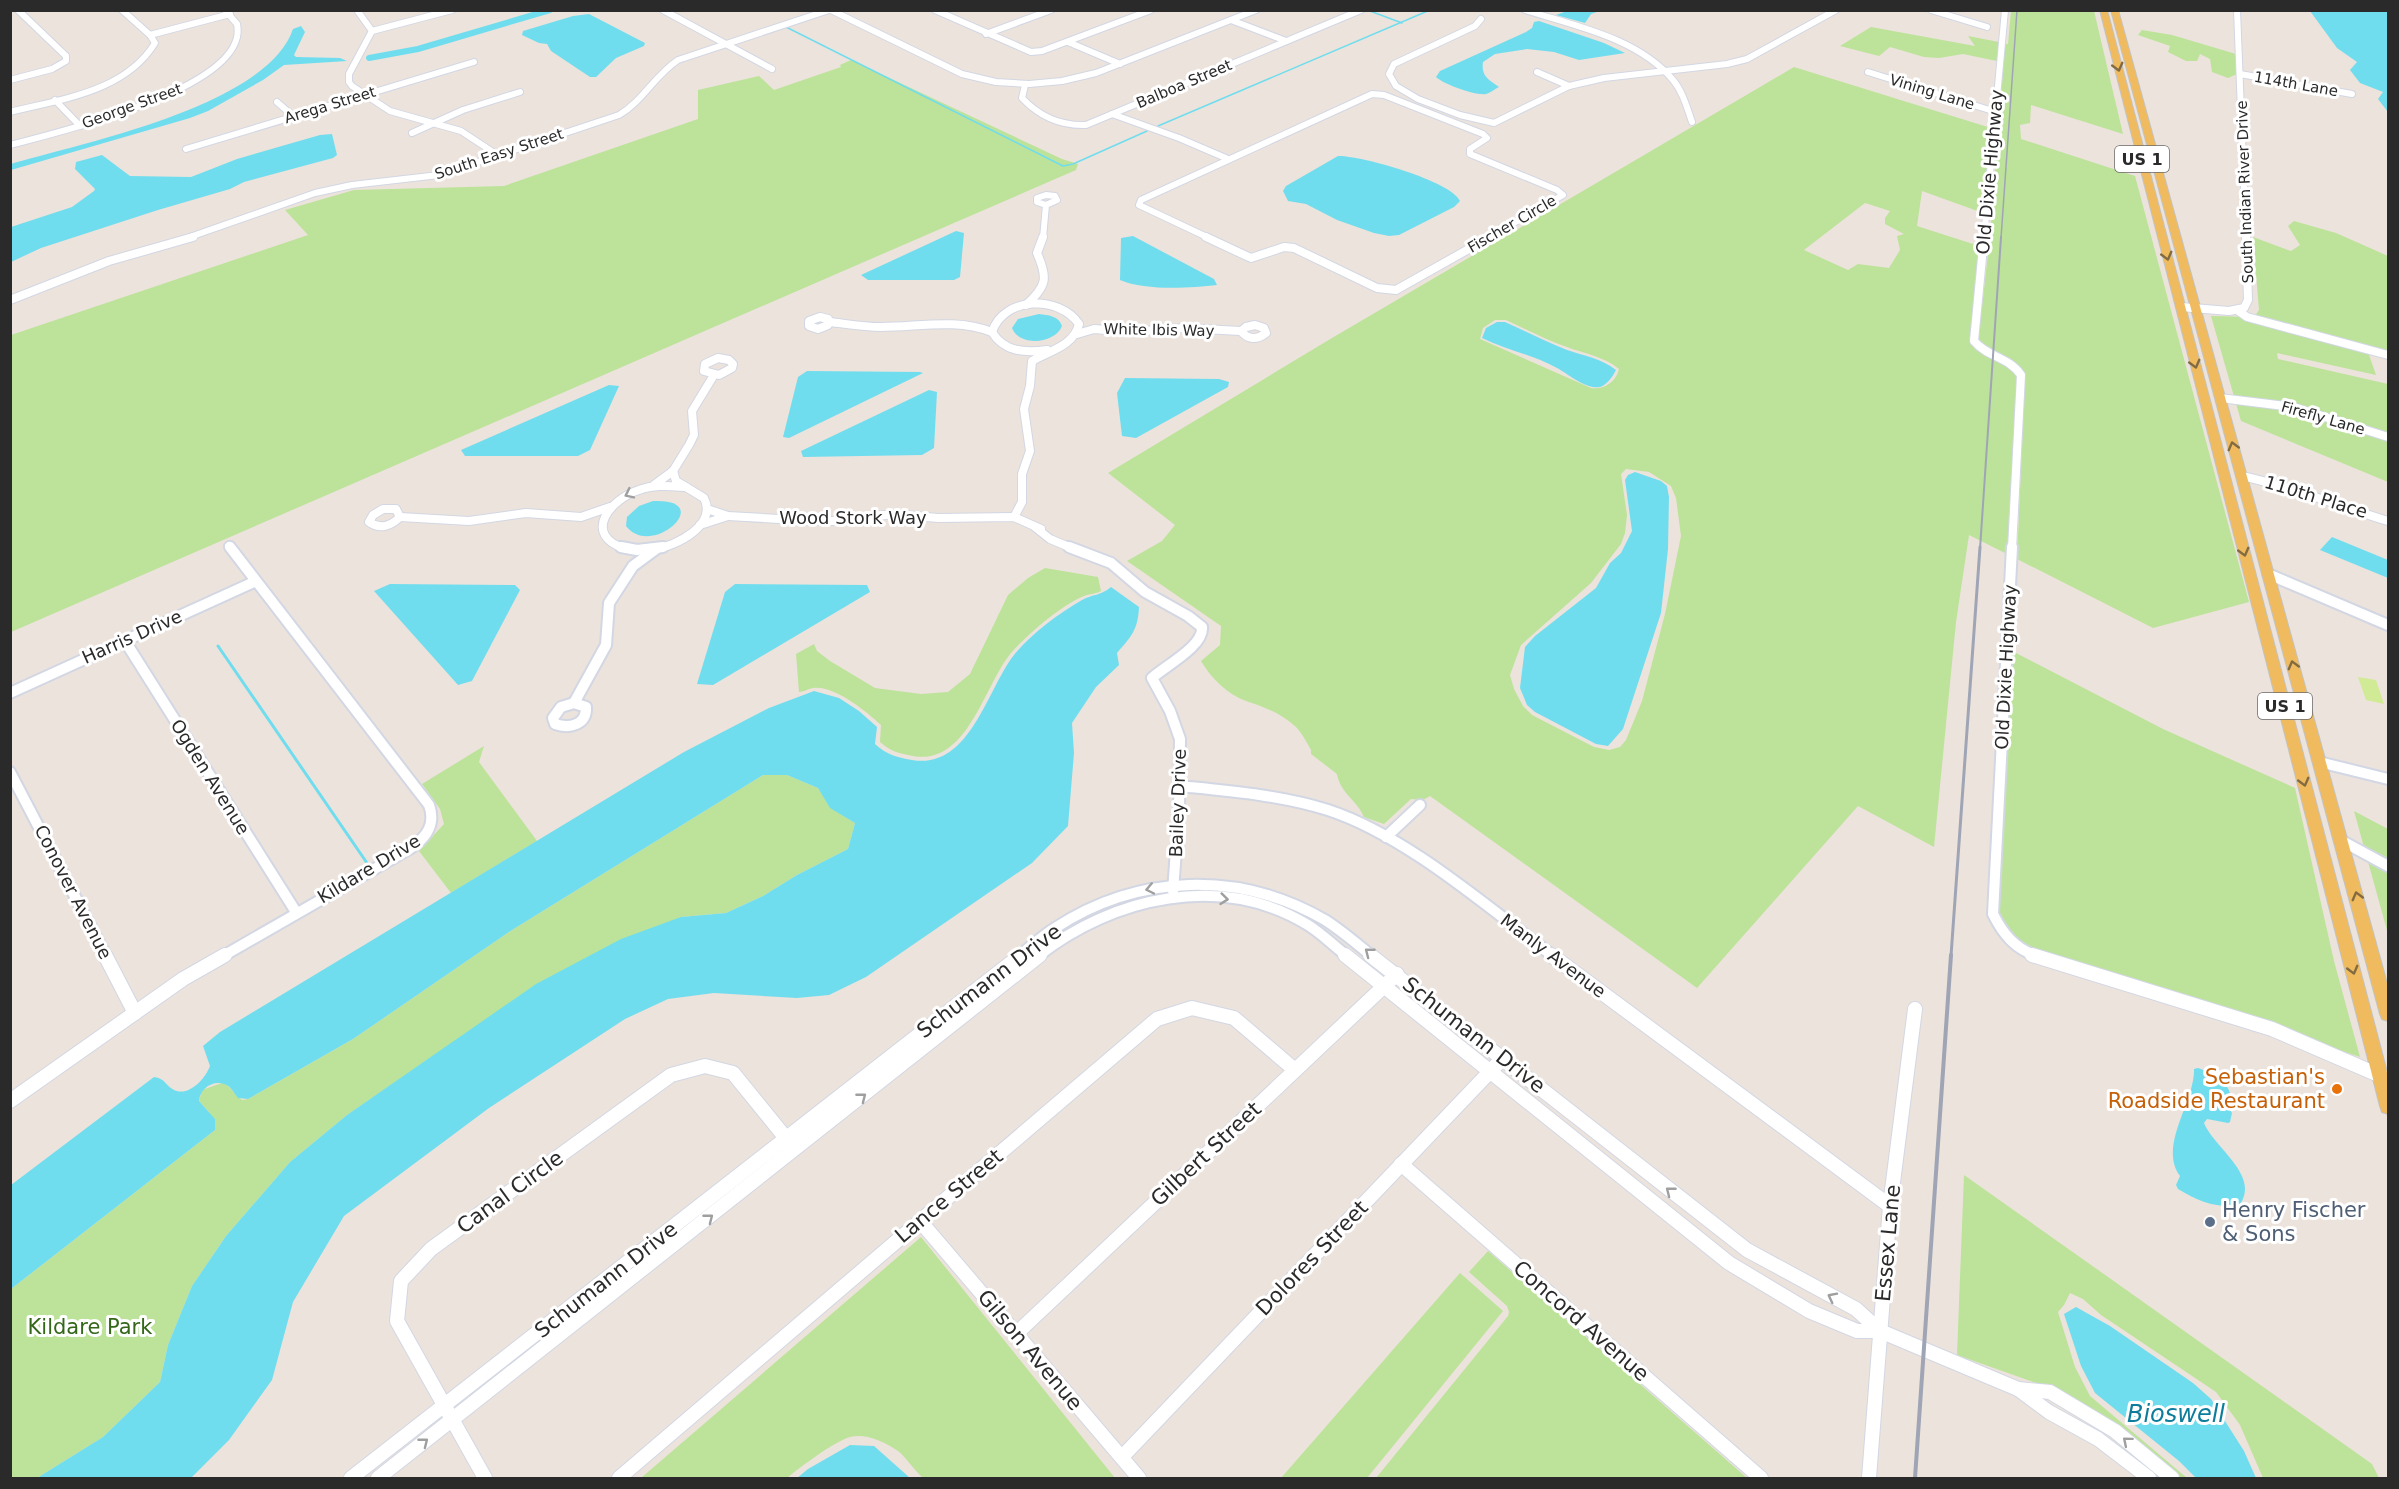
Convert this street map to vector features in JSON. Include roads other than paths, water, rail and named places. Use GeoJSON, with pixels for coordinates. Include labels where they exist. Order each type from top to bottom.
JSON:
{"type":"FeatureCollection","features":[{"type":"Feature","properties":{"kind":"main road","name":"US 1"},"geometry":{"type":"LineString","coordinates":[[2103,10],[2384,1077],[2388,1106]]}},
{"type":"Feature","properties":{"kind":"main road","name":"US 1"},"geometry":{"type":"LineString","coordinates":[[2113,13],[2148,133],[2388,1014]]}},
{"type":"Feature","properties":{"kind":"main road"},"geometry":{"type":"LineString","coordinates":[[2131,115],[2145,123]]}},
{"type":"Feature","properties":{"kind":"main road"},"geometry":{"type":"LineString","coordinates":[[2133,126],[2148,133]]}},
{"type":"Feature","properties":{"kind":"main road"},"geometry":{"type":"LineString","coordinates":[[2228,490],[2249,502]]}},
{"type":"Feature","properties":{"kind":"main road"},"geometry":{"type":"LineString","coordinates":[[2294,742],[2319,762]]}},
{"type":"Feature","properties":{"kind":"street"},"geometry":{"type":"LineString","coordinates":[[10,80],[52,69],[66,61],[66,56],[18,10]]}},
{"type":"Feature","properties":{"kind":"street"},"geometry":{"type":"LineString","coordinates":[[10,112],[115,81],[136,69],[150,55],[155,44],[150,35],[122,10]]}},
{"type":"Feature","properties":{"kind":"street"},"geometry":{"type":"LineString","coordinates":[[357,10],[372,31]]}},
{"type":"Feature","properties":{"kind":"street"},"geometry":{"type":"LineString","coordinates":[[452,10],[372,31],[349,74],[349,82],[363,95],[390,111],[461,131],[499,156]]}},
{"type":"Feature","properties":{"kind":"street"},"geometry":{"type":"LineString","coordinates":[[663,10],[772,69]]}},
{"type":"Feature","properties":{"kind":"street"},"geometry":{"type":"LineString","coordinates":[[830,10],[962,74],[982,80],[1025,85],[1071,80],[1120,64],[1256,10]]}},
{"type":"Feature","properties":{"kind":"street","name":"South Easy Street"},"geometry":{"type":"LineString","coordinates":[[10,300],[109,261],[215,230],[315,193],[352,185],[439,175],[629,111],[644,98],[660,72],[668,65],[830,10]]}},
{"type":"Feature","properties":{"kind":"street"},"geometry":{"type":"LineString","coordinates":[[938,12],[949,10]]}},
{"type":"Feature","properties":{"kind":"street"},"geometry":{"type":"LineString","coordinates":[[986,34],[1050,10]]}},
{"type":"Feature","properties":{"kind":"street"},"geometry":{"type":"LineString","coordinates":[[938,12],[1031,52],[1042,51],[1068,42],[1151,10]]}},
{"type":"Feature","properties":{"kind":"street","name":"Balboa Street"},"geometry":{"type":"LineString","coordinates":[[1025,85],[1022,98],[1029,107],[1065,124],[1086,125],[1361,10]]}},
{"type":"Feature","properties":{"kind":"street"},"geometry":{"type":"LineString","coordinates":[[1525,10],[1617,42],[1638,53],[1664,71],[1681,92],[1692,122]]}},
{"type":"Feature","properties":{"kind":"street"},"geometry":{"type":"LineString","coordinates":[[1481,19],[1475,26],[1394,64],[1389,74],[1394,84],[1412,96],[1487,123],[1499,121],[1569,86],[1604,78],[1727,64],[1747,59],[1836,10]]}},
{"type":"Feature","properties":{"kind":"street"},"geometry":{"type":"LineString","coordinates":[[1931,10],[1953,17],[1965,24],[2003,30]]}},
{"type":"Feature","properties":{"kind":"street","name":"Old Dixie Highway"},"geometry":{"type":"LineString","coordinates":[[2005,10],[1974,341],[1981,350],[2012,364],[2021,375],[1993,914],[2002,932],[2023,952],[2272,1029],[2384,1077]]}},
{"type":"Feature","properties":{"kind":"street","name":"South Indian River Drive"},"geometry":{"type":"LineString","coordinates":[[2181,307],[2237,310],[2244,308],[2248,300],[2237,10]]}},
{"type":"Feature","properties":{"kind":"street"},"geometry":{"type":"LineString","coordinates":[[150,35],[228,12]]}},
{"type":"Feature","properties":{"kind":"street","name":"George Street"},"geometry":{"type":"LineString","coordinates":[[10,145],[128,111],[173,93],[203,77],[225,59],[235,46],[240,32],[228,12]]}},
{"type":"Feature","properties":{"kind":"street"},"geometry":{"type":"LineString","coordinates":[[1231,20],[1286,42]]}},
{"type":"Feature","properties":{"kind":"street"},"geometry":{"type":"LineString","coordinates":[[1068,42],[1120,64]]}},
{"type":"Feature","properties":{"kind":"street","name":"Arega Street"},"geometry":{"type":"LineString","coordinates":[[186,149],[474,62]]}},
{"type":"Feature","properties":{"kind":"street"},"geometry":{"type":"LineString","coordinates":[[1537,72],[1569,86]]}},
{"type":"Feature","properties":{"kind":"street","name":"Vining Lane"},"geometry":{"type":"LineString","coordinates":[[1868,72],[1996,112]]}},
{"type":"Feature","properties":{"kind":"street","name":"114th Lane"},"geometry":{"type":"LineString","coordinates":[[2241,74],[2352,94]]}},
{"type":"Feature","properties":{"kind":"street"},"geometry":{"type":"LineString","coordinates":[[412,133],[463,110],[520,92]]}},
{"type":"Feature","properties":{"kind":"street","name":"Fischer Circle"},"geometry":{"type":"LineString","coordinates":[[1372,94],[1378,94],[1483,134],[1486,138],[1470,149],[1470,154],[1557,190],[1563,195],[1396,290],[1386,290],[1377,288],[1294,248],[1284,247],[1251,258],[1139,205],[1141,200],[1228,159],[1372,94]]}},
{"type":"Feature","properties":{"kind":"street"},"geometry":{"type":"LineString","coordinates":[[55,100],[80,126]]}},
{"type":"Feature","properties":{"kind":"street"},"geometry":{"type":"LineString","coordinates":[[277,102],[293,116]]}},
{"type":"Feature","properties":{"kind":"street"},"geometry":{"type":"LineString","coordinates":[[1112,114],[1179,138],[1228,159]]}},
{"type":"Feature","properties":{"kind":"street"},"geometry":{"type":"LineString","coordinates":[[1026,305],[1038,295],[1046,276],[1037,253],[1044,235],[1046,205]]}},
{"type":"Feature","properties":{"kind":"street"},"geometry":{"type":"LineString","coordinates":[[1038,295],[1047,304]]}},
{"type":"Feature","properties":{"kind":"street"},"geometry":{"type":"LineString","coordinates":[[976,326],[994,321],[1007,311],[1026,305],[1047,304],[1069,311],[1078,322],[1094,329]]}},
{"type":"Feature","properties":{"kind":"street"},"geometry":{"type":"LineString","coordinates":[[2237,310],[2247,317],[2388,355]]}},
{"type":"Feature","properties":{"kind":"street"},"geometry":{"type":"LineString","coordinates":[[992,332],[994,321]]}},
{"type":"Feature","properties":{"kind":"street"},"geometry":{"type":"LineString","coordinates":[[830,322],[880,327],[928,322],[976,326],[992,332],[1001,344],[1023,351],[1047,351]]}},
{"type":"Feature","properties":{"kind":"street"},"geometry":{"type":"LineString","coordinates":[[1077,334],[1078,322]]}},
{"type":"Feature","properties":{"kind":"street","name":"White Ibis Way"},"geometry":{"type":"LineString","coordinates":[[1032,361],[1047,351],[1062,346],[1077,334],[1094,329],[1131,332],[1184,328],[1242,331]]}},
{"type":"Feature","properties":{"kind":"street"},"geometry":{"type":"LineString","coordinates":[[1014,517],[1022,502],[1022,474],[1030,451],[1024,409],[1030,386],[1032,361],[1023,351]]}},
{"type":"Feature","properties":{"kind":"street"},"geometry":{"type":"LineString","coordinates":[[581,517],[610,507],[628,494],[652,486],[673,471],[694,435],[692,411],[714,375]]}},
{"type":"Feature","properties":{"kind":"street","name":"Firefly Lane"},"geometry":{"type":"LineString","coordinates":[[2220,398],[2293,407],[2388,437]]}},
{"type":"Feature","properties":{"kind":"street"},"geometry":{"type":"LineString","coordinates":[[574,703],[606,645],[609,603],[633,566],[656,549],[684,539],[700,525],[707,509],[706,500],[699,492],[676,481],[673,471]]}},
{"type":"Feature","properties":{"kind":"street","name":"110th Place"},"geometry":{"type":"LineString","coordinates":[[2242,476],[2277,484],[2321,501],[2388,521]]}},
{"type":"Feature","properties":{"kind":"street"},"geometry":{"type":"LineString","coordinates":[[652,486],[686,487]]}},
{"type":"Feature","properties":{"kind":"street"},"geometry":{"type":"LineString","coordinates":[[610,507],[602,526],[603,536],[608,543],[625,549],[656,549]]}},
{"type":"Feature","properties":{"kind":"street","name":"Wood Stork Way"},"geometry":{"type":"LineString","coordinates":[[707,509],[728,516],[840,521],[893,514],[938,518],[1014,517]]}},
{"type":"Feature","properties":{"kind":"street"},"geometry":{"type":"LineString","coordinates":[[400,517],[469,521],[526,513],[581,517],[602,526]]}},
{"type":"Feature","properties":{"kind":"street","name":"Wood Stork Way"},"geometry":{"type":"LineString","coordinates":[[700,525],[728,516]]}},
{"type":"Feature","properties":{"kind":"street","name":"Bailey Drive"},"geometry":{"type":"LineString","coordinates":[[1014,517],[1035,527],[1042,535],[1115,565],[1146,592],[1190,615],[1201,625],[1203,635],[1198,644],[1161,668],[1152,678],[1170,711],[1180,739],[1174,891]]}},
{"type":"Feature","properties":{"kind":"street","name":"Kildare Drive"},"geometry":{"type":"LineString","coordinates":[[10,1101],[183,979],[416,845],[429,830],[433,816],[429,805],[229,546]]}},
{"type":"Feature","properties":{"kind":"street"},"geometry":{"type":"LineString","coordinates":[[625,549],[633,566]]}},
{"type":"Feature","properties":{"kind":"street"},"geometry":{"type":"LineString","coordinates":[[2268,574],[2388,625]]}},
{"type":"Feature","properties":{"kind":"street","name":"Harris Drive"},"geometry":{"type":"LineString","coordinates":[[10,693],[255,582]]}},
{"type":"Feature","properties":{"kind":"street","name":"Ogden Avenue"},"geometry":{"type":"LineString","coordinates":[[125,641],[296,912]]}},
{"type":"Feature","properties":{"kind":"street"},"geometry":{"type":"LineString","coordinates":[[2319,762],[2388,779]]}},
{"type":"Feature","properties":{"kind":"street","name":"Conover Avenue"},"geometry":{"type":"LineString","coordinates":[[10,772],[135,1012]]}},
{"type":"Feature","properties":{"kind":"street","name":"Manly Avenue"},"geometry":{"type":"LineString","coordinates":[[1179,786],[1265,795],[1318,807],[1355,821],[1409,849],[1890,1206]]}},
{"type":"Feature","properties":{"kind":"street"},"geometry":{"type":"LineString","coordinates":[[1386,837],[1420,805]]}},
{"type":"Feature","properties":{"kind":"street"},"geometry":{"type":"LineString","coordinates":[[2342,841],[2388,866]]}},
{"type":"Feature","properties":{"kind":"street","name":"Schumann Drive"},"geometry":{"type":"LineString","coordinates":[[351,1479],[1055,927],[1126,894],[1224,886],[1280,897],[1328,921],[1741,1246],[1797,1279],[1856,1309],[1880,1331],[2018,1389],[2049,1412],[2098,1439],[2149,1479]]}},
{"type":"Feature","properties":{"kind":"street","name":"Schumann Drive"},"geometry":{"type":"LineString","coordinates":[[378,1479],[1064,936],[1100,917],[1174,891],[1262,905],[1308,925],[1729,1263],[1809,1311],[1857,1330],[1880,1331]]}},
{"type":"Feature","properties":{"kind":"street","name":"Gilbert Street"},"geometry":{"type":"LineString","coordinates":[[1016,1334],[1397,974]]}},
{"type":"Feature","properties":{"kind":"street","name":"Lance Street"},"geometry":{"type":"LineString","coordinates":[[619,1479],[1157,1019],[1192,1008],[1234,1018],[1295,1070]]}},
{"type":"Feature","properties":{"kind":"street","name":"Essex Lane"},"geometry":{"type":"LineString","coordinates":[[1869,1479],[1890,1206],[1915,1009]]}},
{"type":"Feature","properties":{"kind":"street","name":"Dolores Street"},"geometry":{"type":"LineString","coordinates":[[1122,1457],[1503,1058]]}},
{"type":"Feature","properties":{"kind":"street","name":"Canal Circle"},"geometry":{"type":"LineString","coordinates":[[485,1479],[397,1321],[401,1281],[431,1249],[671,1075],[705,1066],[733,1073],[796,1150]]}},
{"type":"Feature","properties":{"kind":"street"},"geometry":{"type":"LineString","coordinates":[[1606,1164],[1617,1149]]}},
{"type":"Feature","properties":{"kind":"street","name":"Concord Avenue"},"geometry":{"type":"LineString","coordinates":[[1401,1164],[1761,1479]]}},
{"type":"Feature","properties":{"kind":"street","name":"Gilson Avenue"},"geometry":{"type":"LineString","coordinates":[[920,1221],[1139,1479]]}},
{"type":"Feature","properties":{"kind":"street"},"geometry":{"type":"LineString","coordinates":[[1729,1263],[1741,1246]]}},
{"type":"Feature","properties":{"kind":"street","name":"Schumann Drive"},"geometry":{"type":"LineString","coordinates":[[2018,1389],[2050,1392],[2115,1431],[2172,1479]]}},
{"type":"Feature","properties":{"kind":"water"},"geometry":{"type":"Polygon","coordinates":[[[1567,11],[1600,11],[1591,14],[1585,23],[1556,15],[1567,11]]]}},
{"type":"Feature","properties":{"kind":"water"},"geometry":{"type":"Polygon","coordinates":[[[2310,11],[2388,11],[2388,112],[2378,99],[2383,92],[2360,83],[2350,70],[2357,62],[2337,48],[2310,11]]]}},
{"type":"Feature","properties":{"kind":"water"},"geometry":{"type":"Polygon","coordinates":[[[589,14],[645,43],[644,46],[616,58],[596,77],[590,77],[551,51],[547,44],[522,35],[523,31],[573,16],[589,14]]]}},
{"type":"Feature","properties":{"kind":"water"},"geometry":{"type":"Polygon","coordinates":[[[1539,21],[1604,43],[1625,53],[1579,60],[1554,52],[1527,49],[1495,54],[1483,62],[1483,71],[1486,77],[1499,87],[1486,94],[1460,89],[1436,77],[1440,71],[1526,32],[1532,28],[1534,22],[1539,21]]]}},
{"type":"Feature","properties":{"kind":"water"},"geometry":{"type":"Polygon","coordinates":[[[301,26],[305,32],[294,55],[296,57],[340,58],[347,61],[284,65],[263,80],[208,111],[190,118],[11,170],[11,164],[169,118],[211,100],[248,80],[276,56],[293,29],[301,26]]]}},
{"type":"Feature","properties":{"kind":"water"},"geometry":{"type":"Polygon","coordinates":[[[332,134],[337,155],[333,158],[244,182],[230,189],[41,248],[11,262],[11,227],[72,207],[94,191],[95,189],[75,169],[76,162],[102,155],[130,176],[191,177],[237,159],[320,135],[332,134]]]}},
{"type":"Feature","properties":{"kind":"water"},"geometry":{"type":"Polygon","coordinates":[[[1338,156],[1365,160],[1423,178],[1441,185],[1460,201],[1454,207],[1399,235],[1389,236],[1337,220],[1306,204],[1288,201],[1283,191],[1286,186],[1338,156]]]}},
{"type":"Feature","properties":{"kind":"water"},"geometry":{"type":"Polygon","coordinates":[[[956,231],[964,233],[960,277],[954,280],[868,280],[861,275],[956,231]]]}},
{"type":"Feature","properties":{"kind":"water"},"geometry":{"type":"Polygon","coordinates":[[[1133,236],[1214,279],[1217,285],[1181,288],[1155,287],[1120,280],[1121,238],[1133,236]]]}},
{"type":"Feature","properties":{"kind":"water"},"geometry":{"type":"Polygon","coordinates":[[[1039,314],[1058,320],[1062,326],[1058,332],[1045,340],[1037,341],[1022,338],[1016,334],[1012,328],[1018,319],[1039,314]]]}},
{"type":"Feature","properties":{"kind":"water"},"geometry":{"type":"Polygon","coordinates":[[[1497,322],[1505,322],[1559,347],[1598,360],[1616,370],[1603,386],[1595,387],[1584,384],[1548,363],[1482,338],[1486,328],[1497,322]]]}},
{"type":"Feature","properties":{"kind":"water"},"geometry":{"type":"Polygon","coordinates":[[[807,371],[923,373],[789,438],[783,437],[798,377],[807,371]]]}},
{"type":"Feature","properties":{"kind":"water"},"geometry":{"type":"Polygon","coordinates":[[[1125,378],[1219,379],[1229,382],[1228,387],[1136,438],[1122,436],[1117,393],[1125,378]]]}},
{"type":"Feature","properties":{"kind":"water"},"geometry":{"type":"Polygon","coordinates":[[[609,385],[619,386],[590,450],[578,456],[465,456],[461,450],[609,385]]]}},
{"type":"Feature","properties":{"kind":"water"},"geometry":{"type":"Polygon","coordinates":[[[929,390],[937,392],[934,448],[922,455],[803,457],[801,451],[929,390]]]}},
{"type":"Feature","properties":{"kind":"water"},"geometry":{"type":"Polygon","coordinates":[[[1635,472],[1661,481],[1667,486],[1669,497],[1668,549],[1661,613],[1623,729],[1608,746],[1596,744],[1535,712],[1527,705],[1520,688],[1525,647],[1535,636],[1596,588],[1610,563],[1621,553],[1632,531],[1625,480],[1628,475],[1635,472]]]}},
{"type":"Feature","properties":{"kind":"water"},"geometry":{"type":"Polygon","coordinates":[[[653,501],[672,503],[680,508],[680,517],[674,525],[663,532],[650,536],[637,535],[626,526],[627,517],[639,506],[653,501]]]}},
{"type":"Feature","properties":{"kind":"water"},"geometry":{"type":"Polygon","coordinates":[[[2332,537],[2388,560],[2388,578],[2320,550],[2332,537]]]}},
{"type":"Feature","properties":{"kind":"water"},"geometry":{"type":"Polygon","coordinates":[[[390,584],[515,585],[520,590],[472,681],[458,685],[374,591],[390,584]]]}},
{"type":"Feature","properties":{"kind":"water"},"geometry":{"type":"Polygon","coordinates":[[[735,584],[867,585],[870,592],[713,685],[697,684],[725,592],[735,584]]]}},
{"type":"Feature","properties":{"kind":"water"},"geometry":{"type":"Polygon","coordinates":[[[1111,587],[1139,607],[1137,622],[1130,637],[1117,653],[1119,665],[1096,687],[1072,723],[1074,753],[1068,826],[1032,863],[866,977],[829,995],[797,998],[714,993],[668,999],[625,1019],[489,1108],[344,1216],[293,1302],[272,1380],[229,1440],[191,1478],[37,1478],[103,1437],[160,1382],[168,1345],[192,1286],[226,1236],[290,1162],[347,1115],[536,984],[621,939],[681,917],[726,913],[763,896],[797,875],[848,849],[855,823],[830,808],[818,788],[787,775],[763,775],[512,930],[353,1039],[248,1099],[238,1098],[224,1084],[215,1083],[207,1086],[199,1101],[215,1119],[215,1130],[11,1289],[11,1185],[154,1077],[180,1092],[196,1086],[210,1066],[203,1046],[220,1032],[684,752],[769,708],[814,691],[839,698],[859,711],[877,727],[875,744],[896,757],[932,760],[949,753],[975,724],[1004,670],[1021,647],[1064,611],[1111,587]]]}},
{"type":"Feature","properties":{"kind":"water"},"geometry":{"type":"Polygon","coordinates":[[[2198,1068],[2221,1080],[2230,1093],[2225,1102],[2232,1113],[2230,1122],[2207,1119],[2204,1123],[2209,1133],[2241,1173],[2245,1184],[2245,1195],[2239,1206],[2207,1203],[2178,1189],[2176,1185],[2180,1176],[2174,1164],[2175,1137],[2193,1082],[2194,1069],[2198,1068]]]}},
{"type":"Feature","properties":{"kind":"water","name":"Bioswell"},"geometry":{"type":"Polygon","coordinates":[[[2076,1307],[2110,1326],[2193,1383],[2211,1399],[2244,1451],[2256,1478],[2196,1478],[2179,1461],[2095,1393],[2081,1366],[2064,1314],[2076,1307]]]}},
{"type":"Feature","properties":{"kind":"water"},"geometry":{"type":"Polygon","coordinates":[[[850,1445],[874,1446],[910,1478],[797,1478],[808,1469],[850,1445]]]}},
{"type":"Feature","properties":{"kind":"waterway"},"geometry":{"type":"LineString","coordinates":[[369,58],[418,49],[550,10]]}},
{"type":"Feature","properties":{"kind":"waterway"},"geometry":{"type":"LineString","coordinates":[[1401,23],[1430,10]]}},
{"type":"Feature","properties":{"kind":"waterway"},"geometry":{"type":"LineString","coordinates":[[1370,11],[1401,23]]}},
{"type":"Feature","properties":{"kind":"waterway"},"geometry":{"type":"LineString","coordinates":[[1158,126],[1401,23]]}},
{"type":"Feature","properties":{"kind":"waterway"},"geometry":{"type":"LineString","coordinates":[[786,27],[1063,166],[1073,164],[1147,131]]}},
{"type":"Feature","properties":{"kind":"waterway"},"geometry":{"type":"LineString","coordinates":[[218,646],[367,863]]}},
{"type":"Feature","properties":{"kind":"railway"},"geometry":{"type":"LineString","coordinates":[[2001,238],[2017,10]]}},
{"type":"Feature","properties":{"kind":"railway"},"geometry":{"type":"LineString","coordinates":[[1980,549],[2001,237]]}},
{"type":"Feature","properties":{"kind":"railway"},"geometry":{"type":"LineString","coordinates":[[1951,956],[1980,547]]}},
{"type":"Feature","properties":{"kind":"railway"},"geometry":{"type":"LineString","coordinates":[[1915,1478],[1951,955]]}},
{"type":"Feature","properties":{"kind":"place","name":"Sebastian's Roadside Restaurant"},"geometry":{"type":"Point","coordinates":[2337,1089]}},
{"type":"Feature","properties":{"kind":"place","name":"Henry Fischer & Sons"},"geometry":{"type":"Point","coordinates":[2210,1222]}},
{"type":"Feature","properties":{"kind":"park label","name":"Kildare Park"},"geometry":{"type":"Point","coordinates":[90,1327]}}]}
